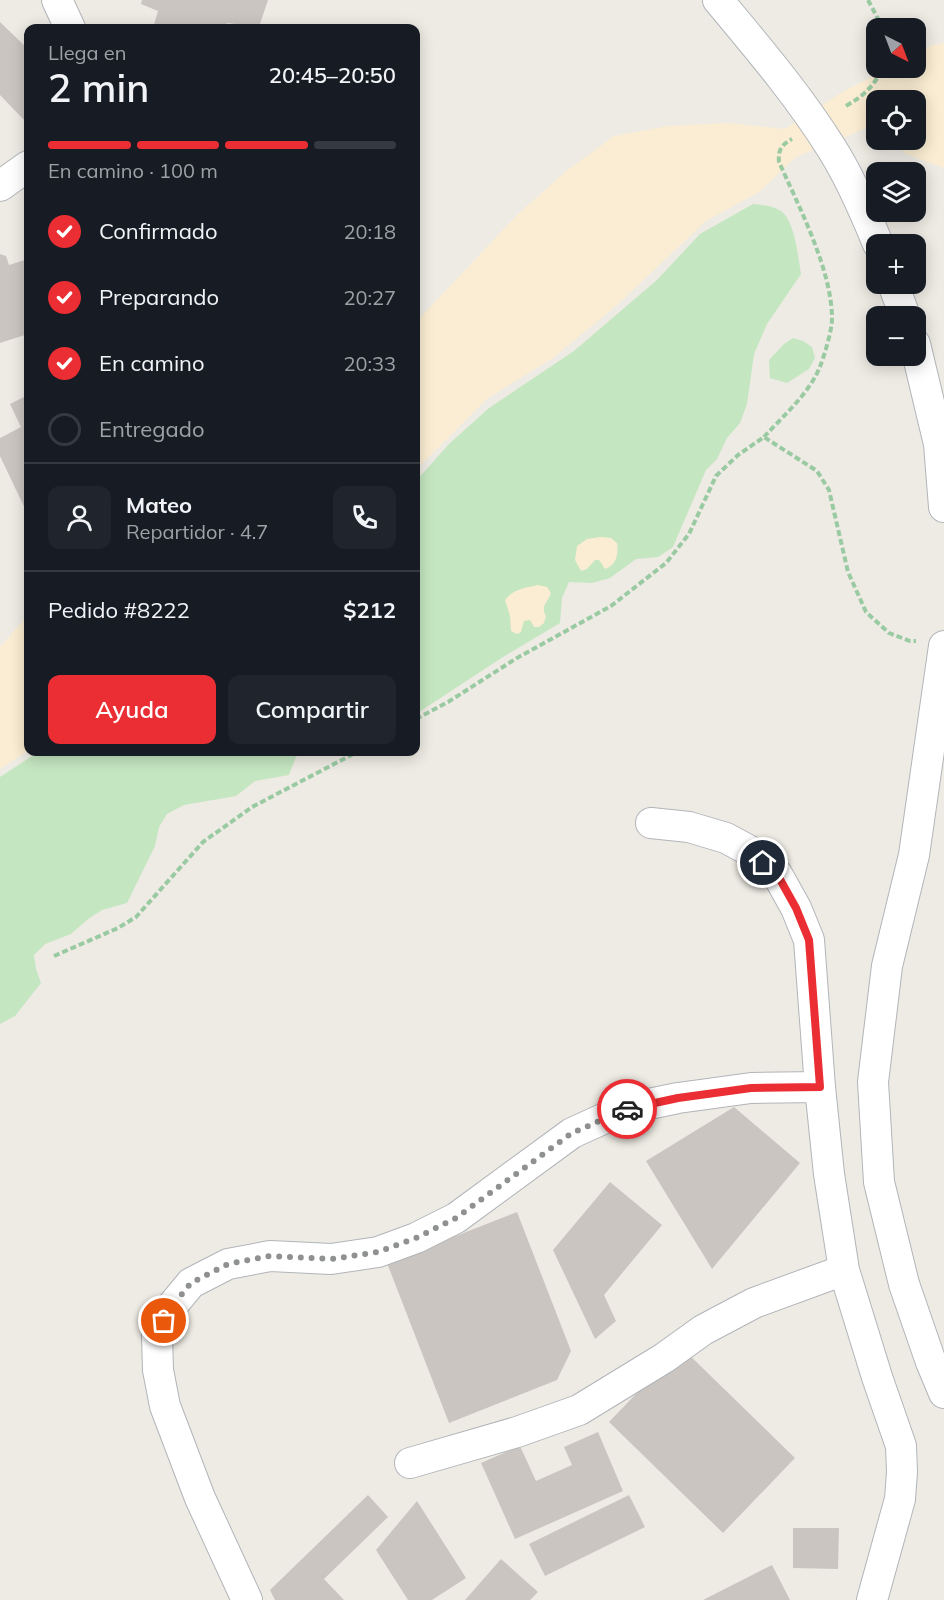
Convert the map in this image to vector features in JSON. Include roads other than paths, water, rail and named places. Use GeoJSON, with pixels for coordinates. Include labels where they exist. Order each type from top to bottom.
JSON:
{"type":"FeatureCollection","features":[{"type":"Feature","properties":{"kind":"street"},"geometry":{"type":"LineString","coordinates":[[57,0],[68,24]]}},
{"type":"Feature","properties":{"kind":"street"},"geometry":{"type":"LineString","coordinates":[[718,0],[769,61],[832,150],[861,202],[874,234]]}},
{"type":"Feature","properties":{"kind":"street"},"geometry":{"type":"LineString","coordinates":[[0,186],[24,169]]}},
{"type":"Feature","properties":{"kind":"street"},"geometry":{"type":"LineString","coordinates":[[920,366],[939,444],[944,507]]}},
{"type":"Feature","properties":{"kind":"street"},"geometry":{"type":"LineString","coordinates":[[933,643],[914,855],[887,966],[873,1082],[879,1182],[904,1284],[930,1362],[944,1393]]}},
{"type":"Feature","properties":{"kind":"street"},"geometry":{"type":"LineString","coordinates":[[651,823],[689,826],[726,838],[750,851],[777,874],[796,908],[809,940],[829,1173],[844,1270],[863,1335],[901,1446],[900,1499],[872,1600]]}},
{"type":"Feature","properties":{"kind":"street"},"geometry":{"type":"LineString","coordinates":[[247,1600],[200,1498],[165,1406],[158,1370],[157,1336],[172,1306],[191,1283],[228,1264],[270,1256],[332,1259],[378,1252],[416,1238],[456,1218],[572,1133],[625,1109],[678,1098],[751,1088],[820,1087]]}},
{"type":"Feature","properties":{"kind":"street"},"geometry":{"type":"LineString","coordinates":[[410,1463],[517,1432],[579,1410],[664,1358],[703,1330],[744,1308],[844,1270]]}}]}
